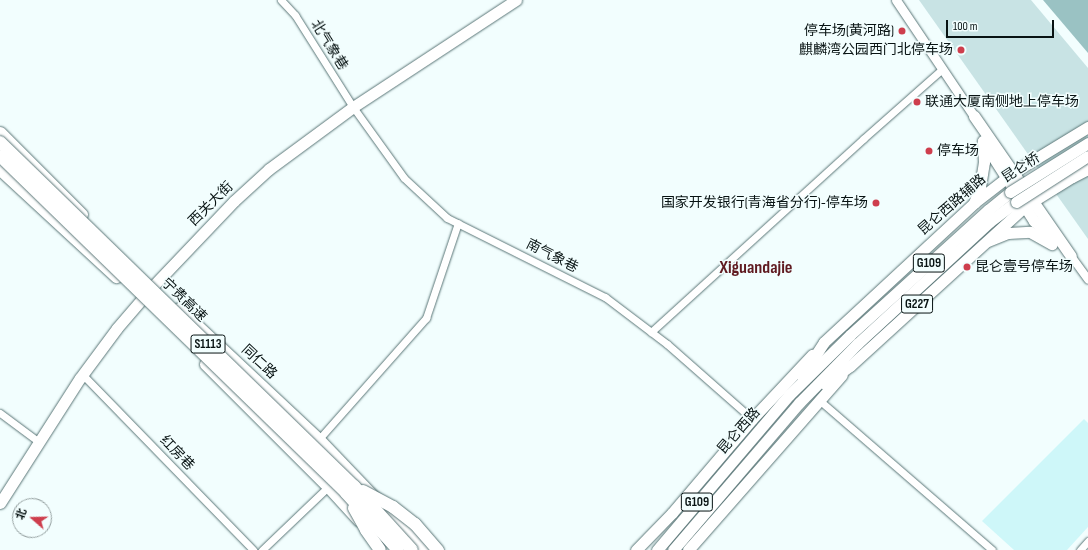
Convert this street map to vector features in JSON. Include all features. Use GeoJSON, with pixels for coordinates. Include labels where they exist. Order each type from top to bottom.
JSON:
{"type":"FeatureCollection","features":[{"type":"Feature","properties":{"kind":"highway","name":"宁贵高速"},"geometry":{"type":"LineString","coordinates":[[0,142],[412,550]]}},
{"type":"Feature","properties":{"kind":"highway","name":"宁贵高速"},"geometry":{"type":"LineString","coordinates":[[0,156],[350,489],[398,550]]}},
{"type":"Feature","properties":{"kind":"highway"},"geometry":{"type":"LineString","coordinates":[[350,489],[366,530],[380,550]]}},
{"type":"Feature","properties":{"kind":"highway"},"geometry":{"type":"LineString","coordinates":[[350,489],[393,507],[415,524],[438,550]]}},
{"type":"Feature","properties":{"kind":"main road","name":"西关大街"},"geometry":{"type":"LineString","coordinates":[[0,503],[82,375],[154,285],[234,201],[269,169],[353,107],[516,0]]}},
{"type":"Feature","properties":{"kind":"main road"},"geometry":{"type":"LineString","coordinates":[[896,0],[974,116],[1028,204],[1034,221],[1072,256]]}},
{"type":"Feature","properties":{"kind":"main road"},"geometry":{"type":"LineString","coordinates":[[974,116],[983,141],[984,162],[980,187],[974,203]]}},
{"type":"Feature","properties":{"kind":"main road","name":"昆仑西路辅路"},"geometry":{"type":"LineString","coordinates":[[789,395],[824,342],[974,203],[1010,175],[1086,128]]}},
{"type":"Feature","properties":{"kind":"main road","name":"同仁路"},"geometry":{"type":"LineString","coordinates":[[0,132],[154,285],[319,439],[425,550]]}},
{"type":"Feature","properties":{"kind":"main road"},"geometry":{"type":"LineString","coordinates":[[983,141],[1010,175]]}},
{"type":"Feature","properties":{"kind":"main road","name":"昆仑桥"},"geometry":{"type":"LineString","coordinates":[[853,340],[988,210],[1010,192],[1088,143]]}},
{"type":"Feature","properties":{"kind":"main road","name":"昆仑桥"},"geometry":{"type":"LineString","coordinates":[[853,340],[989,222],[1016,202],[1088,156]]}},
{"type":"Feature","properties":{"kind":"main road"},"geometry":{"type":"LineString","coordinates":[[0,170],[141,300],[328,487],[385,550]]}},
{"type":"Feature","properties":{"kind":"main road","name":"G227"},"geometry":{"type":"LineString","coordinates":[[799,403],[850,366],[1028,204],[1072,177],[1088,170]]}},
{"type":"Feature","properties":{"kind":"main road"},"geometry":{"type":"LineString","coordinates":[[985,242],[1008,233],[1030,232],[1072,256]]}},
{"type":"Feature","properties":{"kind":"main road","name":"昆仑西路"},"geometry":{"type":"LineString","coordinates":[[657,550],[789,395],[853,340]]}},
{"type":"Feature","properties":{"kind":"main road","name":"昆仑西路"},"geometry":{"type":"LineString","coordinates":[[672,550],[853,340]]}},
{"type":"Feature","properties":{"kind":"main road"},"geometry":{"type":"LineString","coordinates":[[636,550],[672,513],[752,419],[824,342]]}},
{"type":"Feature","properties":{"kind":"main road"},"geometry":{"type":"LineString","coordinates":[[688,550],[850,366]]}},
{"type":"Feature","properties":{"kind":"main road"},"geometry":{"type":"LineString","coordinates":[[715,462],[749,433],[770,408],[789,395]]}},
{"type":"Feature","properties":{"kind":"main road"},"geometry":{"type":"LineString","coordinates":[[758,470],[770,448],[791,422],[799,403]]}},
{"type":"Feature","properties":{"kind":"street","name":"北气象巷"},"geometry":{"type":"LineString","coordinates":[[281,0],[294,15],[353,107]]}},
{"type":"Feature","properties":{"kind":"street"},"geometry":{"type":"LineString","coordinates":[[651,332],[863,138],[942,69]]}},
{"type":"Feature","properties":{"kind":"street","name":"南气象巷"},"geometry":{"type":"LineString","coordinates":[[353,107],[404,178],[446,218],[605,297],[651,332],[752,419]]}},
{"type":"Feature","properties":{"kind":"street"},"geometry":{"type":"LineString","coordinates":[[319,439],[426,318],[458,223]]}},
{"type":"Feature","properties":{"kind":"street"},"geometry":{"type":"LineString","coordinates":[[1072,256],[1088,279]]}},
{"type":"Feature","properties":{"kind":"street","name":"红房巷"},"geometry":{"type":"LineString","coordinates":[[82,375],[253,550]]}},
{"type":"Feature","properties":{"kind":"street"},"geometry":{"type":"LineString","coordinates":[[819,400],[992,550]]}},
{"type":"Feature","properties":{"kind":"street"},"geometry":{"type":"LineString","coordinates":[[0,413],[39,442]]}},
{"type":"Feature","properties":{"kind":"street"},"geometry":{"type":"LineString","coordinates":[[262,550],[328,487]]}},
{"type":"Feature","properties":{"kind":"street"},"geometry":{"type":"LineString","coordinates":[[1080,550],[1088,541]]}},
{"type":"Feature","properties":{"kind":"shaded area"},"geometry":{"type":"Polygon","coordinates":[[[919,0],[1031,0],[1088,68],[1088,239],[919,0]]]}},
{"type":"Feature","properties":{"kind":"shaded area"},"geometry":{"type":"Polygon","coordinates":[[[1043,0],[1088,0],[1088,53],[1043,0]]]}},
{"type":"Feature","properties":{"kind":"shaded area"},"geometry":{"type":"Polygon","coordinates":[[[1084,419],[1088,423],[1088,527],[1067,550],[1014,550],[982,521],[1084,419]]]}},
{"type":"Feature","properties":{"kind":"place","name":"停车场(黄河路)"},"geometry":{"type":"Point","coordinates":[902,31]}},
{"type":"Feature","properties":{"kind":"place","name":"麒麟湾公园西门北停车场"},"geometry":{"type":"Point","coordinates":[961,50]}},
{"type":"Feature","properties":{"kind":"place","name":"联通大厦南侧地上停车场"},"geometry":{"type":"Point","coordinates":[917,102]}},
{"type":"Feature","properties":{"kind":"place","name":"停车场"},"geometry":{"type":"Point","coordinates":[929,151]}},
{"type":"Feature","properties":{"kind":"place","name":"国家开发银行(青海省分行)-停车场"},"geometry":{"type":"Point","coordinates":[876,203]}},
{"type":"Feature","properties":{"kind":"place","name":"昆仑壹号停车场"},"geometry":{"type":"Point","coordinates":[967,267]}},
{"type":"Feature","properties":{"kind":"district","name":"Xiguandajie"},"geometry":{"type":"Point","coordinates":[756,268]}}]}
